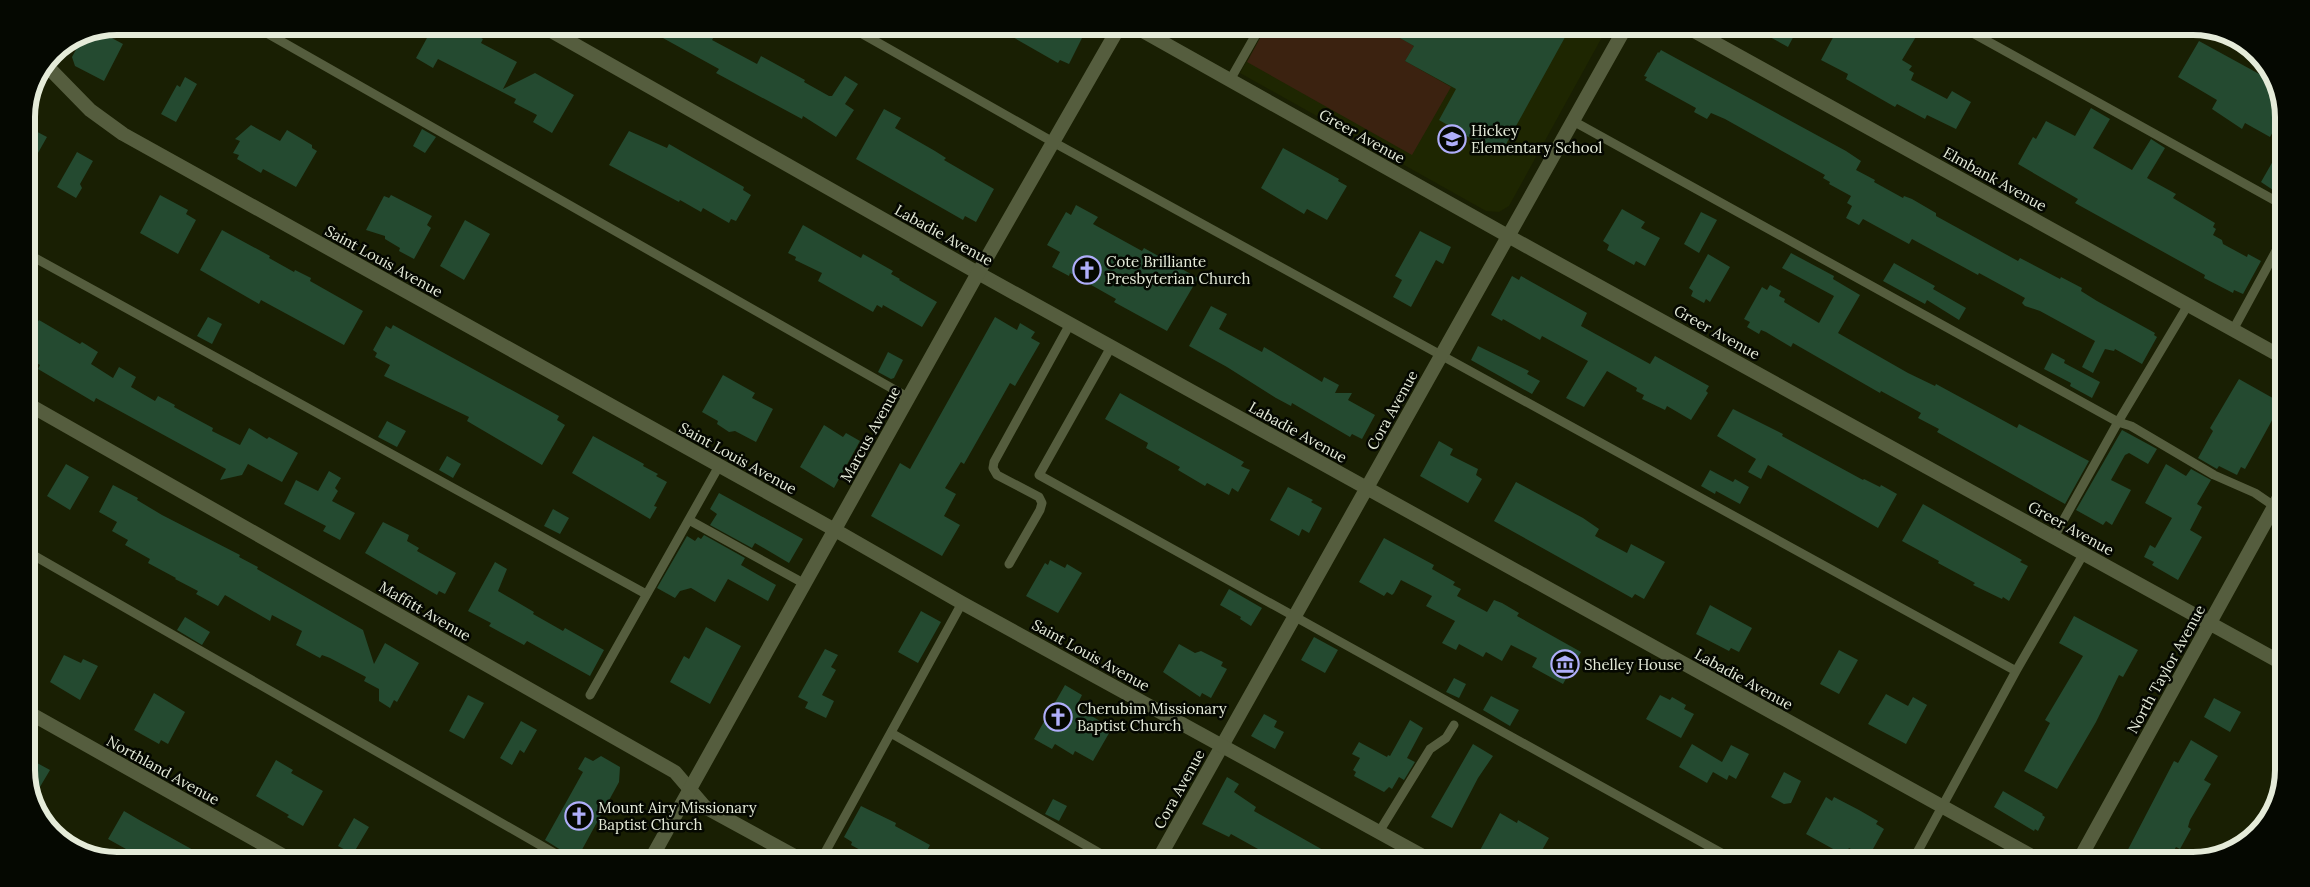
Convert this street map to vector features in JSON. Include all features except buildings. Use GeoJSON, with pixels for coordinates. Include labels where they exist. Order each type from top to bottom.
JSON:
{"type":"FeatureCollection","features":[{"type":"Feature","properties":{"kind":"street","name":"Labadie Avenue"},"geometry":{"type":"LineString","coordinates":[[558,35],[978,273],[2025,852]]}},
{"type":"Feature","properties":{"kind":"street","name":"Marcus Avenue"},"geometry":{"type":"LineString","coordinates":[[655,852],[978,273],[1115,35]]}},
{"type":"Feature","properties":{"kind":"street","name":"Greer Avenue"},"geometry":{"type":"LineString","coordinates":[[1150,35],[1508,236],[2275,659]]}},
{"type":"Feature","properties":{"kind":"street","name":"Cora Avenue"},"geometry":{"type":"LineString","coordinates":[[1162,852],[1621,35]]}},
{"type":"Feature","properties":{"kind":"street","name":"Elmbank Avenue"},"geometry":{"type":"LineString","coordinates":[[1701,35],[2275,353]]}},
{"type":"Feature","properties":{"kind":"street","name":"Saint Louis Avenue"},"geometry":{"type":"LineString","coordinates":[[50,69],[90,110],[123,134],[835,530],[962,603],[1415,852]]}},
{"type":"Feature","properties":{"kind":"street","name":"Maffitt Avenue"},"geometry":{"type":"LineString","coordinates":[[35,408],[675,772],[705,807],[787,852]]}},
{"type":"Feature","properties":{"kind":"street","name":"North Taylor Avenue"},"geometry":{"type":"LineString","coordinates":[[2083,852],[2275,505]]}},
{"type":"Feature","properties":{"kind":"street","name":"Northland Avenue"},"geometry":{"type":"LineString","coordinates":[[35,716],[277,852]]}},
{"type":"Feature","properties":{"kind":"lane"},"geometry":{"type":"LineString","coordinates":[[270,35],[909,398]]}},
{"type":"Feature","properties":{"kind":"lane"},"geometry":{"type":"LineString","coordinates":[[864,35],[1053,142],[2016,671]]}},
{"type":"Feature","properties":{"kind":"lane"},"geometry":{"type":"LineString","coordinates":[[1230,80],[1256,35]]}},
{"type":"Feature","properties":{"kind":"lane"},"geometry":{"type":"LineString","coordinates":[[1978,35],[2275,201]]}},
{"type":"Feature","properties":{"kind":"lane"},"geometry":{"type":"LineString","coordinates":[[1573,121],[2118,422],[2131,426],[2214,475],[2255,493],[2275,499]]}},
{"type":"Feature","properties":{"kind":"lane"},"geometry":{"type":"LineString","coordinates":[[2233,330],[2275,253]]}},
{"type":"Feature","properties":{"kind":"lane"},"geometry":{"type":"LineString","coordinates":[[35,258],[646,594]]}},
{"type":"Feature","properties":{"kind":"lane"},"geometry":{"type":"LineString","coordinates":[[2054,537],[2118,422],[2188,305]]}},
{"type":"Feature","properties":{"kind":"lane"},"geometry":{"type":"LineString","coordinates":[[1009,564],[1040,510],[1042,503],[1039,497],[997,475],[993,468],[994,462],[1070,324]]}},
{"type":"Feature","properties":{"kind":"lane"},"geometry":{"type":"LineString","coordinates":[[1111,347],[1039,475],[1720,852]]}},
{"type":"Feature","properties":{"kind":"lane"},"geometry":{"type":"LineString","coordinates":[[590,695],[719,466]]}},
{"type":"Feature","properties":{"kind":"lane"},"geometry":{"type":"LineString","coordinates":[[688,520],[805,584]]}},
{"type":"Feature","properties":{"kind":"lane"},"geometry":{"type":"LineString","coordinates":[[1918,852],[2016,671],[2084,553]]}},
{"type":"Feature","properties":{"kind":"lane"},"geometry":{"type":"LineString","coordinates":[[35,556],[552,852]]}},
{"type":"Feature","properties":{"kind":"lane"},"geometry":{"type":"LineString","coordinates":[[825,852],[962,603]]}},
{"type":"Feature","properties":{"kind":"lane"},"geometry":{"type":"LineString","coordinates":[[1379,832],[1430,750],[1446,738],[1454,725]]}},
{"type":"Feature","properties":{"kind":"lane"},"geometry":{"type":"LineString","coordinates":[[890,733],[1098,852]]}},
{"type":"Feature","properties":{"kind":"shaded area","name":"Hickey Elementary School"},"geometry":{"type":"Polygon","coordinates":[[[1262,35],[1603,35],[1509,206],[1499,212],[1486,211],[1240,73],[1262,35]]]}},
{"type":"Feature","properties":{"kind":"shaded area"},"geometry":{"type":"Polygon","coordinates":[[[1262,35],[1395,35],[1414,46],[1405,61],[1451,87],[1412,155],[1247,62],[1262,35]]]}},
{"type":"Feature","properties":{"kind":"place","name":"Hickey Elementary School"},"geometry":{"type":"Point","coordinates":[1452,139]}},
{"type":"Feature","properties":{"kind":"place","name":"Cote Brilliante Presbyterian Church"},"geometry":{"type":"Point","coordinates":[1087,270]}},
{"type":"Feature","properties":{"kind":"place","name":"Shelley House"},"geometry":{"type":"Point","coordinates":[1565,664]}},
{"type":"Feature","properties":{"kind":"place","name":"Cherubim Missionary Baptist Church"},"geometry":{"type":"Point","coordinates":[1058,717]}},
{"type":"Feature","properties":{"kind":"place","name":"Mount Airy Missionary Baptist Church"},"geometry":{"type":"Point","coordinates":[579,816]}}]}
